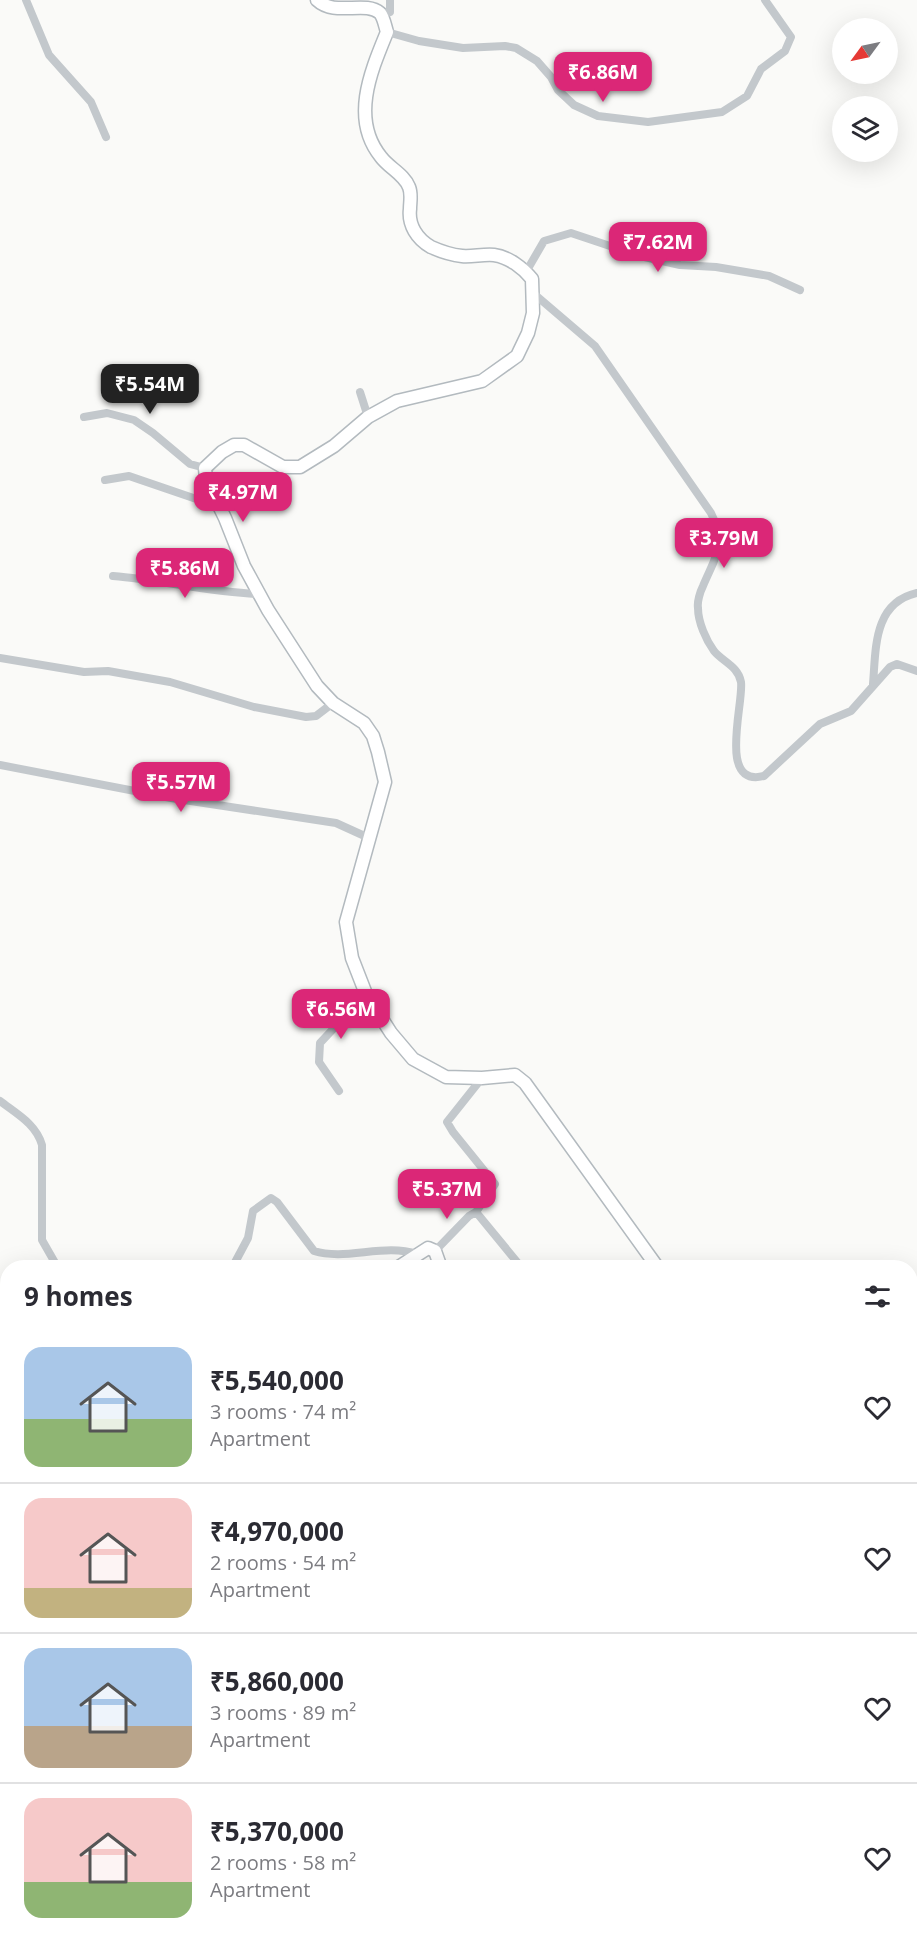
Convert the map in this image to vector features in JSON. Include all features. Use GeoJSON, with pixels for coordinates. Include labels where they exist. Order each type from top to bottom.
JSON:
{"type":"FeatureCollection","features":[{"type":"Feature","properties":{"kind":"main road"},"geometry":{"type":"LineString","coordinates":[[317,0],[335,6],[366,3],[374,6],[381,14],[387,32],[368,82],[366,130],[381,158],[396,170],[410,188],[410,222],[414,231],[431,246],[449,253],[462,256],[494,255],[507,259],[526,272],[532,279],[533,313],[528,333],[517,356],[482,381],[397,401],[368,417],[334,446],[300,467],[283,467],[244,445],[234,445],[222,452],[205,468],[206,479],[258,594],[305,669],[333,703],[364,723],[373,736],[378,752],[385,782],[346,922],[352,957],[366,994],[391,1033],[413,1059],[446,1077],[482,1078],[515,1075],[525,1083],[652,1260]]}},
{"type":"Feature","properties":{"kind":"main road"},"geometry":{"type":"LineString","coordinates":[[408,1260],[428,1248],[435,1251],[438,1260]]}},
{"type":"Feature","properties":{"kind":"street"},"geometry":{"type":"LineString","coordinates":[[26,0],[49,55],[91,102],[106,137]]}},
{"type":"Feature","properties":{"kind":"street"},"geometry":{"type":"LineString","coordinates":[[381,14],[390,12],[390,0]]}},
{"type":"Feature","properties":{"kind":"street"},"geometry":{"type":"LineString","coordinates":[[387,32],[419,41],[464,48],[505,46],[516,48],[537,61],[558,90],[574,105],[598,116],[648,122],[722,112],[747,96],[761,69],[785,51],[791,37],[765,0]]}},
{"type":"Feature","properties":{"kind":"street"},"geometry":{"type":"LineString","coordinates":[[526,272],[544,241],[571,233],[640,256],[680,265],[716,267],[769,276],[800,290]]}},
{"type":"Feature","properties":{"kind":"street"},"geometry":{"type":"LineString","coordinates":[[533,292],[595,346],[711,513],[718,528],[720,546],[701,591],[698,608],[705,636],[715,652],[736,669],[740,679],[741,693],[735,751],[740,766],[748,776],[756,778],[771,771],[820,724],[851,711],[890,667],[897,664],[917,671]]}},
{"type":"Feature","properties":{"kind":"street"},"geometry":{"type":"LineString","coordinates":[[360,392],[368,417]]}},
{"type":"Feature","properties":{"kind":"street"},"geometry":{"type":"LineString","coordinates":[[84,417],[107,413],[134,420],[190,464],[205,468]]}},
{"type":"Feature","properties":{"kind":"street"},"geometry":{"type":"LineString","coordinates":[[105,480],[129,476],[208,503],[218,503]]}},
{"type":"Feature","properties":{"kind":"street"},"geometry":{"type":"LineString","coordinates":[[114,576],[149,579],[216,591],[258,594]]}},
{"type":"Feature","properties":{"kind":"street"},"geometry":{"type":"LineString","coordinates":[[873,684],[878,629],[891,608],[902,598],[917,593]]}},
{"type":"Feature","properties":{"kind":"street"},"geometry":{"type":"LineString","coordinates":[[0,658],[84,672],[108,671],[170,682],[254,707],[306,717],[316,716],[333,703]]}},
{"type":"Feature","properties":{"kind":"street"},"geometry":{"type":"LineString","coordinates":[[0,765],[171,798],[336,823],[369,838]]}},
{"type":"Feature","properties":{"kind":"street"},"geometry":{"type":"LineString","coordinates":[[339,1090],[319,1062],[320,1043],[366,994]]}},
{"type":"Feature","properties":{"kind":"street"},"geometry":{"type":"LineString","coordinates":[[435,1251],[469,1216],[476,1212],[495,1184],[447,1122],[482,1078]]}},
{"type":"Feature","properties":{"kind":"street"},"geometry":{"type":"LineString","coordinates":[[0,1101],[39,1134],[42,1145],[42,1240],[53,1260]]}},
{"type":"Feature","properties":{"kind":"street"},"geometry":{"type":"LineString","coordinates":[[236,1260],[248,1238],[253,1211],[271,1198],[277,1202],[314,1251],[322,1254],[375,1251],[417,1254]]}},
{"type":"Feature","properties":{"kind":"street"},"geometry":{"type":"LineString","coordinates":[[476,1212],[515,1260]]}}]}
